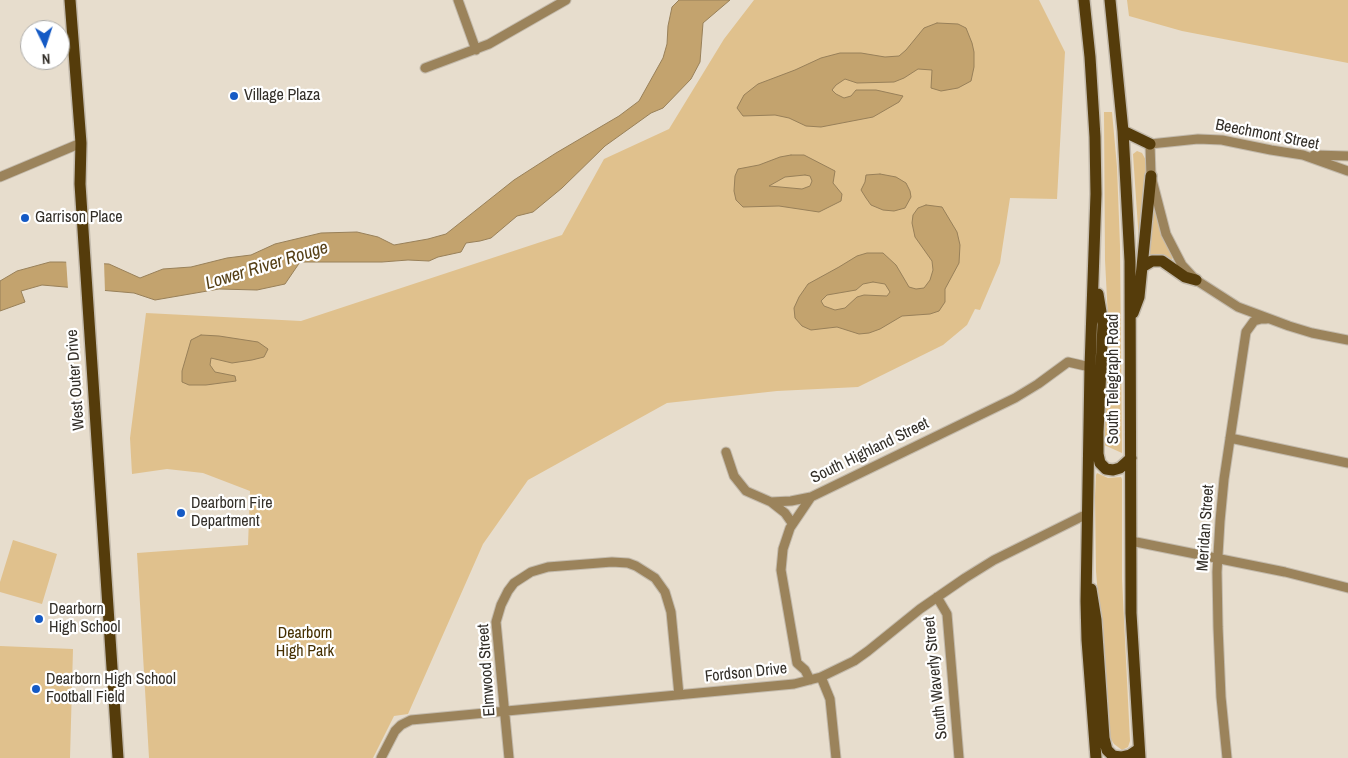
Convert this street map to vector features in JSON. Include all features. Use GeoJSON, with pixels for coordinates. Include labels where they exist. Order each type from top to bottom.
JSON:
{"type":"FeatureCollection","features":[{"type":"Feature","properties":{"kind":"main road","name":"West Outer Drive"},"geometry":{"type":"LineString","coordinates":[[70,0],[81,143],[80,184],[87,303],[118,758]]}},
{"type":"Feature","properties":{"kind":"main road","name":"South Telegraph Road"},"geometry":{"type":"LineString","coordinates":[[1084,0],[1095,137],[1096,194],[1086,570],[1087,640],[1096,758]]}},
{"type":"Feature","properties":{"kind":"main road","name":"South Telegraph Road"},"geometry":{"type":"LineString","coordinates":[[1110,0],[1123,131],[1130,261],[1132,613],[1139,753]]}},
{"type":"Feature","properties":{"kind":"main road"},"geometry":{"type":"LineString","coordinates":[[1123,131],[1150,144]]}},
{"type":"Feature","properties":{"kind":"main road"},"geometry":{"type":"LineString","coordinates":[[1130,322],[1139,297],[1151,176]]}},
{"type":"Feature","properties":{"kind":"main road"},"geometry":{"type":"LineString","coordinates":[[1142,267],[1152,261],[1162,261],[1185,277],[1196,280]]}},
{"type":"Feature","properties":{"kind":"main road"},"geometry":{"type":"LineString","coordinates":[[1094,273],[1103,324],[1098,454],[1100,463],[1106,469],[1113,470],[1120,468],[1131,458]]}},
{"type":"Feature","properties":{"kind":"main road"},"geometry":{"type":"LineString","coordinates":[[1086,570],[1094,598],[1106,750],[1113,756],[1121,757],[1139,753]]}},
{"type":"Feature","properties":{"kind":"street"},"geometry":{"type":"LineString","coordinates":[[458,0],[476,50]]}},
{"type":"Feature","properties":{"kind":"street"},"geometry":{"type":"LineString","coordinates":[[425,68],[489,44],[566,0]]}},
{"type":"Feature","properties":{"kind":"street","name":"Beechmont Street"},"geometry":{"type":"LineString","coordinates":[[1150,144],[1208,138],[1303,155],[1348,171]]}},
{"type":"Feature","properties":{"kind":"street"},"geometry":{"type":"LineString","coordinates":[[0,177],[81,143]]}},
{"type":"Feature","properties":{"kind":"street"},"geometry":{"type":"LineString","coordinates":[[1150,144],[1151,176],[1166,234],[1182,264],[1196,280],[1238,307],[1312,333],[1348,340]]}},
{"type":"Feature","properties":{"kind":"street"},"geometry":{"type":"LineString","coordinates":[[1303,155],[1348,156]]}},
{"type":"Feature","properties":{"kind":"street","name":"Meridan Street"},"geometry":{"type":"LineString","coordinates":[[1227,758],[1219,657],[1217,559],[1224,478],[1246,332],[1254,321],[1270,319]]}},
{"type":"Feature","properties":{"kind":"street","name":"South Highland Street"},"geometry":{"type":"LineString","coordinates":[[810,680],[805,670],[797,663],[781,570],[782,549],[792,523],[811,497],[1015,398],[1068,362],[1090,367]]}},
{"type":"Feature","properties":{"kind":"street"},"geometry":{"type":"LineString","coordinates":[[1230,438],[1348,463]]}},
{"type":"Feature","properties":{"kind":"street"},"geometry":{"type":"LineString","coordinates":[[726,452],[734,476],[746,491],[771,502],[786,513],[792,523]]}},
{"type":"Feature","properties":{"kind":"street"},"geometry":{"type":"LineString","coordinates":[[771,502],[811,497]]}},
{"type":"Feature","properties":{"kind":"street","name":"Fordson Drive"},"geometry":{"type":"LineString","coordinates":[[381,758],[395,731],[411,720],[794,684],[821,677],[854,661],[937,596],[994,560],[1088,514]]}},
{"type":"Feature","properties":{"kind":"street"},"geometry":{"type":"LineString","coordinates":[[1131,541],[1285,572],[1348,588]]}},
{"type":"Feature","properties":{"kind":"street","name":"Elmwood Street"},"geometry":{"type":"LineString","coordinates":[[509,758],[496,622],[504,598],[514,583],[531,572],[548,567],[612,562],[628,563],[649,573],[661,585],[669,602],[679,695]]}},
{"type":"Feature","properties":{"kind":"street","name":"South Waverly Street"},"geometry":{"type":"LineString","coordinates":[[937,596],[947,614],[959,758]]}},
{"type":"Feature","properties":{"kind":"street"},"geometry":{"type":"LineString","coordinates":[[821,677],[830,699],[836,758]]}},
{"type":"Feature","properties":{"kind":"green space","name":"Dearborn High Park"},"geometry":{"type":"Polygon","coordinates":[[[754,0],[1039,0],[1065,52],[1057,199],[1010,198],[1000,263],[980,310],[975,309],[967,325],[943,345],[858,387],[777,391],[667,403],[528,480],[483,544],[408,714],[394,716],[373,758],[149,758],[137,553],[248,545],[250,491],[203,473],[167,469],[132,474],[130,438],[146,313],[301,321],[562,235],[604,159],[669,129],[724,39],[754,0]]]}},
{"type":"Feature","properties":{"kind":"green space"},"geometry":{"type":"Polygon","coordinates":[[[1127,0],[1348,0],[1348,63],[1182,31],[1129,16],[1127,0]]]}},
{"type":"Feature","properties":{"kind":"green space"},"geometry":{"type":"Polygon","coordinates":[[[1104,112],[1112,112],[1117,167],[1120,246],[1122,453],[1102,444],[1108,318],[1105,260],[1104,112]]]}},
{"type":"Feature","properties":{"kind":"green space"},"geometry":{"type":"Polygon","coordinates":[[[1137,151],[1142,153],[1148,164],[1139,242],[1133,154],[1137,151]]]}},
{"type":"Feature","properties":{"kind":"green space"},"geometry":{"type":"Polygon","coordinates":[[[1152,207],[1155,207],[1173,257],[1172,259],[1148,255],[1152,207]]]}},
{"type":"Feature","properties":{"kind":"green space"},"geometry":{"type":"Polygon","coordinates":[[[1097,473],[1108,478],[1121,477],[1122,479],[1122,579],[1130,741],[1128,747],[1122,750],[1114,744],[1109,736],[1096,571],[1095,497],[1097,473]]]}},
{"type":"Feature","properties":{"kind":"green space"},"geometry":{"type":"Polygon","coordinates":[[[13,540],[57,554],[42,604],[0,592],[0,582],[13,540]]]}},
{"type":"Feature","properties":{"kind":"green space","name":"Dearborn High School Football Field"},"geometry":{"type":"Polygon","coordinates":[[[0,646],[73,649],[70,758],[0,758],[0,646]]]}},
{"type":"Feature","properties":{"kind":"water","name":"Lower River Rouge"},"geometry":{"type":"Polygon","coordinates":[[[679,0],[730,0],[703,23],[700,62],[691,79],[663,108],[651,113],[605,146],[562,188],[533,212],[517,216],[491,238],[466,243],[461,252],[429,261],[300,262],[285,284],[257,290],[219,289],[155,300],[134,293],[42,285],[21,291],[25,302],[0,311],[0,281],[17,271],[50,262],[109,264],[140,278],[163,269],[191,267],[227,258],[251,255],[275,244],[321,233],[357,232],[378,237],[394,245],[446,234],[514,180],[619,116],[639,101],[663,58],[667,44],[672,7],[679,0]]]}},
{"type":"Feature","properties":{"kind":"water"},"geometry":{"type":"Polygon","coordinates":[[[937,23],[958,24],[966,28],[972,43],[974,67],[971,81],[958,88],[941,91],[931,88],[932,70],[918,69],[894,82],[857,83],[845,79],[832,90],[844,98],[851,96],[856,90],[876,90],[903,96],[899,102],[873,117],[821,127],[806,126],[789,118],[775,115],[743,116],[737,108],[744,95],[758,84],[821,58],[840,53],[861,53],[885,57],[899,56],[924,28],[937,23]]]}},
{"type":"Feature","properties":{"kind":"water"},"geometry":{"type":"Polygon","coordinates":[[[804,155],[835,171],[833,183],[842,194],[841,201],[819,212],[779,206],[743,207],[736,200],[734,191],[735,176],[738,169],[759,165],[780,157],[804,155]],[[810,176],[785,177],[769,186],[802,189],[810,186],[812,181],[810,176]]]}},
{"type":"Feature","properties":{"kind":"water"},"geometry":{"type":"Polygon","coordinates":[[[880,174],[896,177],[906,183],[911,197],[905,208],[894,211],[883,210],[871,205],[861,190],[866,175],[880,174]]]}},
{"type":"Feature","properties":{"kind":"water"},"geometry":{"type":"Polygon","coordinates":[[[926,205],[942,207],[957,232],[960,245],[959,263],[945,289],[945,302],[939,311],[930,314],[902,316],[869,333],[859,334],[837,327],[811,330],[802,326],[795,318],[794,308],[808,284],[857,256],[867,253],[883,253],[896,265],[909,287],[916,289],[924,288],[930,280],[933,270],[932,261],[915,237],[912,223],[913,215],[918,208],[926,205]],[[873,282],[863,284],[856,290],[827,295],[821,301],[824,306],[835,310],[845,308],[857,297],[864,295],[887,296],[890,292],[885,284],[873,282]]]}},
{"type":"Feature","properties":{"kind":"water"},"geometry":{"type":"Polygon","coordinates":[[[201,335],[258,342],[268,349],[264,357],[252,360],[232,363],[211,358],[210,365],[215,372],[235,376],[236,381],[189,385],[182,382],[182,371],[191,340],[201,335]]]}},
{"type":"Feature","properties":{"kind":"pier"},"geometry":{"type":"Polygon","coordinates":[[[66,259],[104,262],[105,292],[68,289],[66,259]]]}},
{"type":"Feature","properties":{"kind":"place","name":"Village Plaza"},"geometry":{"type":"Point","coordinates":[234,96]}},
{"type":"Feature","properties":{"kind":"place","name":"Garrison Place"},"geometry":{"type":"Point","coordinates":[25,218]}},
{"type":"Feature","properties":{"kind":"place","name":"Dearborn Fire Department"},"geometry":{"type":"Point","coordinates":[181,513]}},
{"type":"Feature","properties":{"kind":"place","name":"Dearborn High School"},"geometry":{"type":"Point","coordinates":[39,619]}},
{"type":"Feature","properties":{"kind":"place","name":"Dearborn High School Football Field"},"geometry":{"type":"Point","coordinates":[36,689]}}]}
